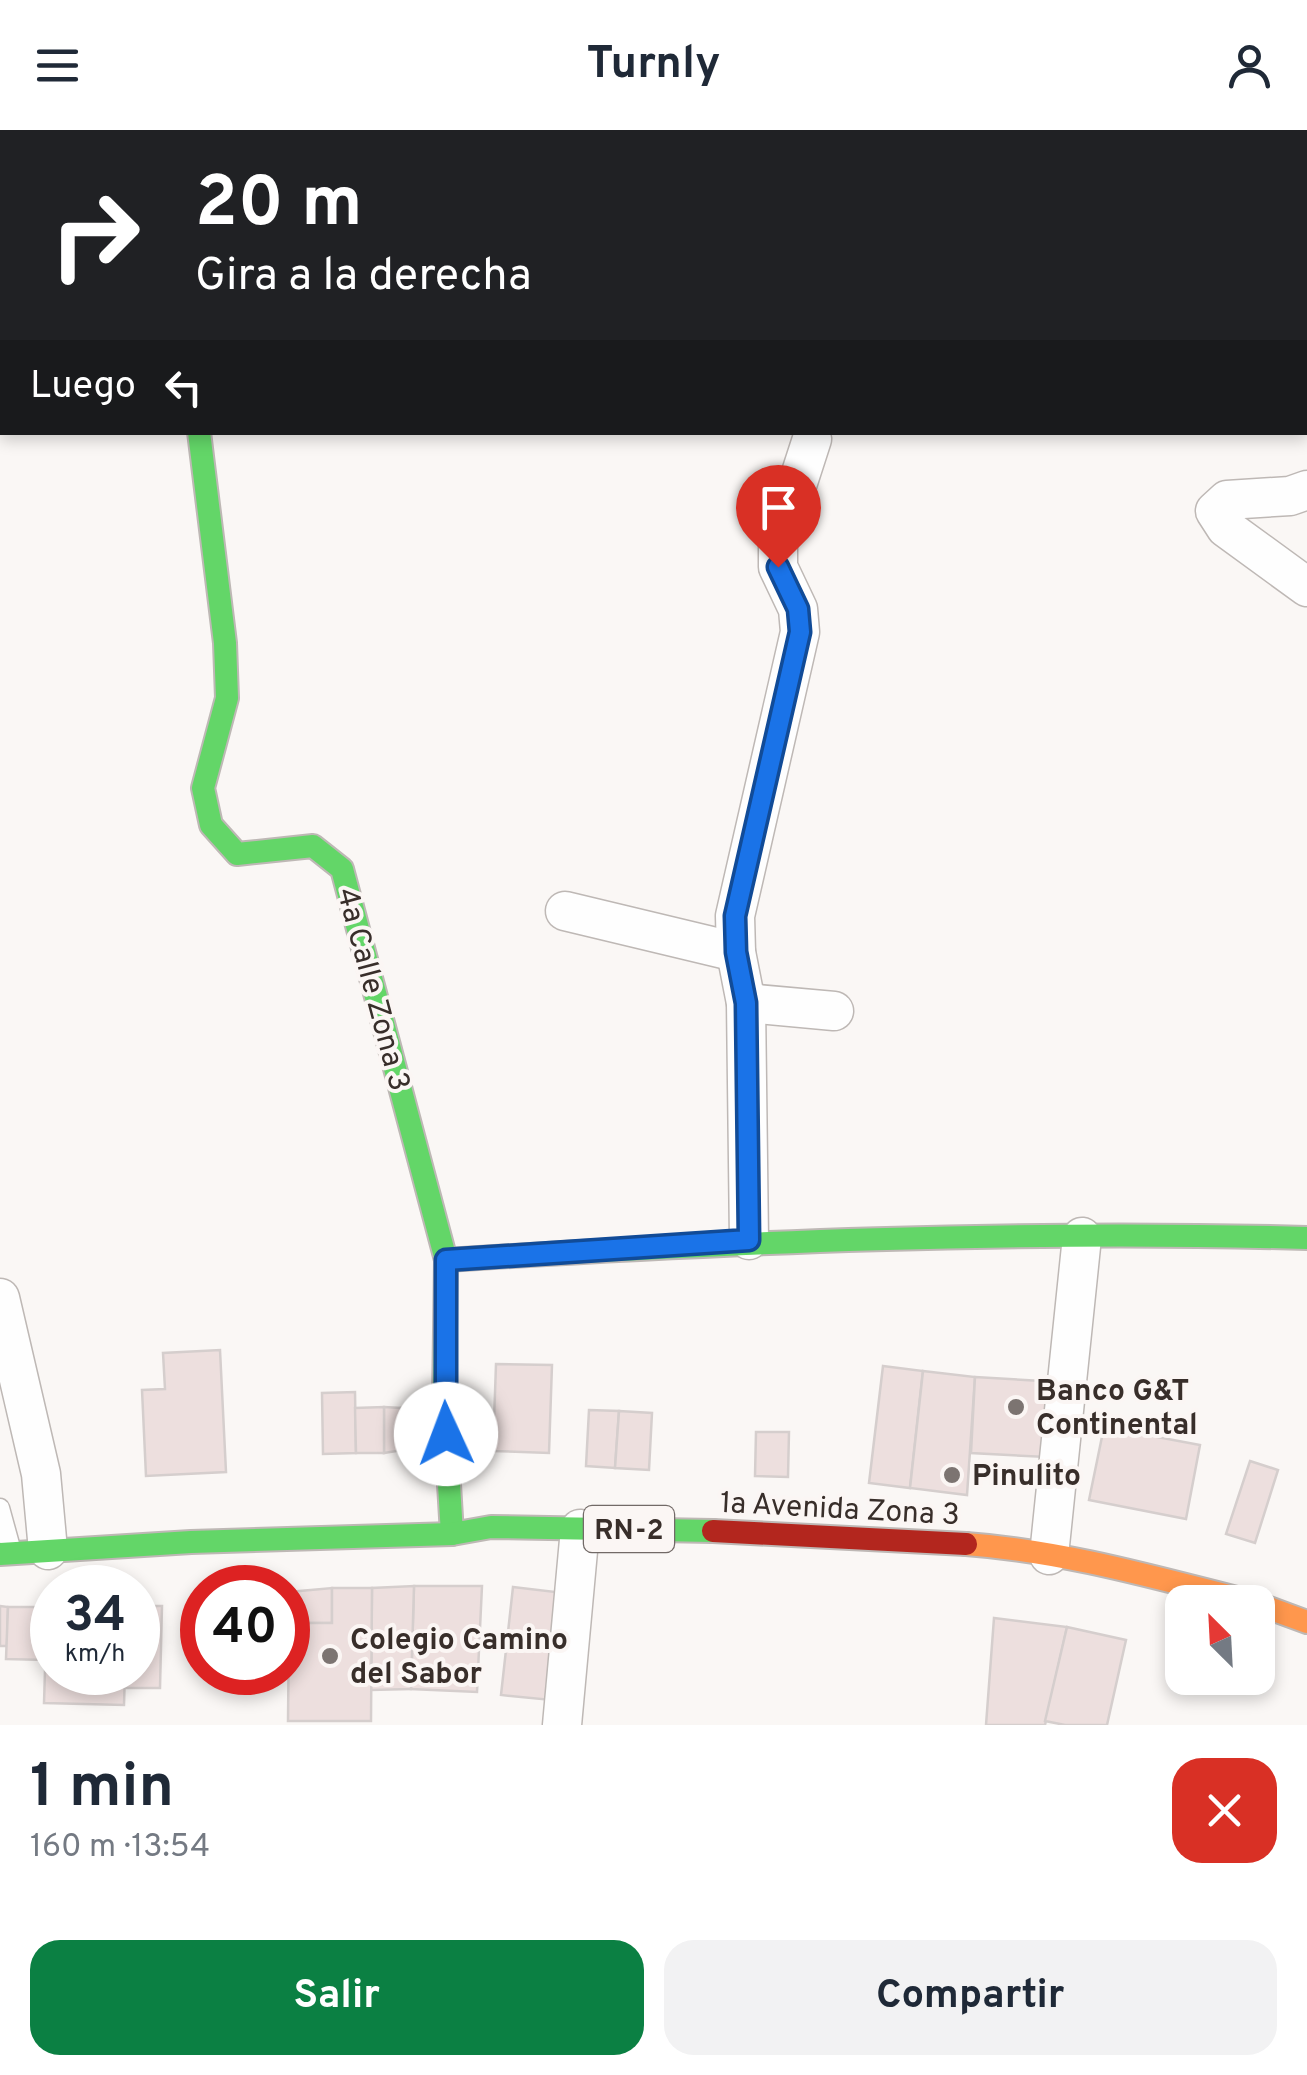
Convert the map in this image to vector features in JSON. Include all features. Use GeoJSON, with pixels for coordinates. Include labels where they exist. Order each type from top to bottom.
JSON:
{"type":"FeatureCollection","features":[{"type":"Feature","properties":{"kind":"street","name":"4a Calle Zona 3"},"geometry":{"type":"LineString","coordinates":[[199,435],[225,642],[227,698],[203,788],[211,825],[237,854],[314,846],[342,869],[446,1260],[444,1401],[452,1534]]}},
{"type":"Feature","properties":{"kind":"street"},"geometry":{"type":"LineString","coordinates":[[749,1240],[746,1003],[736,952],[735,916],[800,632],[798,609],[778,567],[778,544],[812,439]]}},
{"type":"Feature","properties":{"kind":"street"},"geometry":{"type":"LineString","coordinates":[[1307,490],[1290,496],[1227,500],[1215,511],[1226,528],[1307,587]]}},
{"type":"Feature","properties":{"kind":"street"},"geometry":{"type":"LineString","coordinates":[[565,911],[736,952]]}},
{"type":"Feature","properties":{"kind":"street"},"geometry":{"type":"LineString","coordinates":[[746,1003],[834,1011]]}},
{"type":"Feature","properties":{"kind":"street"},"geometry":{"type":"LineString","coordinates":[[446,1260],[749,1240],[1188,1232],[1307,1238]]}},
{"type":"Feature","properties":{"kind":"street"},"geometry":{"type":"LineString","coordinates":[[1050,1555],[1082,1236]]}},
{"type":"Feature","properties":{"kind":"street"},"geometry":{"type":"LineString","coordinates":[[0,1298],[42,1474],[20,1553]]}},
{"type":"Feature","properties":{"kind":"street","name":"1a Avenida Zona 3"},"geometry":{"type":"LineString","coordinates":[[20,1553],[191,1542],[452,1534],[491,1526],[676,1530],[970,1544],[1092,1562],[1183,1585]]}},
{"type":"Feature","properties":{"kind":"street"},"geometry":{"type":"LineString","coordinates":[[562,1725],[580,1529]]}},
{"type":"Feature","properties":{"kind":"street","name":"1a Avenida Zona 3"},"geometry":{"type":"LineString","coordinates":[[1275,1610],[1307,1622]]}},
{"type":"Feature","properties":{"kind":"lane"},"geometry":{"type":"LineString","coordinates":[[0,1508],[20,1553]]}},
{"type":"Feature","properties":{"kind":"building"},"geometry":{"type":"Polygon","coordinates":[[[220,1350],[226,1472],[146,1476],[142,1390],[165,1389],[163,1353],[220,1350]]]}},
{"type":"Feature","properties":{"kind":"building"},"geometry":{"type":"Polygon","coordinates":[[[496,1364],[552,1365],[549,1453],[493,1451],[496,1364]]]}},
{"type":"Feature","properties":{"kind":"building"},"geometry":{"type":"Polygon","coordinates":[[[883,1366],[923,1371],[910,1488],[869,1483],[883,1366]]]}},
{"type":"Feature","properties":{"kind":"building"},"geometry":{"type":"Polygon","coordinates":[[[923,1371],[975,1377],[967,1495],[910,1488],[923,1371]]]}},
{"type":"Feature","properties":{"kind":"building","name":"Banco G&T Continental"},"geometry":{"type":"Polygon","coordinates":[[[975,1377],[1059,1382],[1046,1457],[971,1453],[975,1377]]]}},
{"type":"Feature","properties":{"kind":"building"},"geometry":{"type":"Polygon","coordinates":[[[355,1392],[356,1453],[323,1454],[322,1393],[355,1392]]]}},
{"type":"Feature","properties":{"kind":"building"},"geometry":{"type":"Polygon","coordinates":[[[384,1407],[401,1408],[403,1450],[384,1453],[384,1407]]]}},
{"type":"Feature","properties":{"kind":"building"},"geometry":{"type":"Polygon","coordinates":[[[384,1407],[384,1453],[356,1453],[355,1408],[384,1407]]]}},
{"type":"Feature","properties":{"kind":"building"},"geometry":{"type":"Polygon","coordinates":[[[436,1407],[438,1449],[403,1450],[401,1408],[436,1407]]]}},
{"type":"Feature","properties":{"kind":"building"},"geometry":{"type":"Polygon","coordinates":[[[589,1410],[619,1411],[615,1468],[586,1466],[589,1410]]]}},
{"type":"Feature","properties":{"kind":"building"},"geometry":{"type":"Polygon","coordinates":[[[619,1411],[652,1413],[649,1470],[615,1468],[619,1411]]]}},
{"type":"Feature","properties":{"kind":"building"},"geometry":{"type":"Polygon","coordinates":[[[1104,1427],[1200,1445],[1186,1519],[1089,1500],[1104,1427]]]}},
{"type":"Feature","properties":{"kind":"building"},"geometry":{"type":"Polygon","coordinates":[[[756,1432],[789,1432],[788,1477],[755,1476],[756,1432]]]}},
{"type":"Feature","properties":{"kind":"building"},"geometry":{"type":"Polygon","coordinates":[[[1250,1461],[1278,1470],[1255,1543],[1226,1534],[1250,1461]]]}},
{"type":"Feature","properties":{"kind":"building"},"geometry":{"type":"Polygon","coordinates":[[[414,1586],[482,1586],[477,1692],[411,1689],[414,1586]]]}},
{"type":"Feature","properties":{"kind":"building"},"geometry":{"type":"Polygon","coordinates":[[[414,1586],[411,1689],[371,1690],[372,1588],[414,1586]]]}},
{"type":"Feature","properties":{"kind":"building"},"geometry":{"type":"Polygon","coordinates":[[[513,1587],[564,1593],[551,1700],[501,1695],[513,1587]]]}},
{"type":"Feature","properties":{"kind":"building"},"geometry":{"type":"Polygon","coordinates":[[[332,1588],[332,1623],[310,1623],[310,1590],[332,1588]]]}},
{"type":"Feature","properties":{"kind":"building","name":"Colegio Camino del Sabor"},"geometry":{"type":"Polygon","coordinates":[[[332,1588],[372,1588],[371,1721],[288,1721],[288,1695],[310,1695],[310,1623],[332,1623],[332,1588]]]}},
{"type":"Feature","properties":{"kind":"building"},"geometry":{"type":"Polygon","coordinates":[[[0,1606],[8,1607],[7,1646],[0,1646],[0,1606]]]}},
{"type":"Feature","properties":{"kind":"building"},"geometry":{"type":"Polygon","coordinates":[[[160,1606],[162,1606],[160,1688],[160,1606]]]}},
{"type":"Feature","properties":{"kind":"building"},"geometry":{"type":"Polygon","coordinates":[[[8,1607],[30,1607],[30,1660],[6,1659],[8,1607]]]}},
{"type":"Feature","properties":{"kind":"building"},"geometry":{"type":"Polygon","coordinates":[[[994,1618],[1067,1627],[1045,1725],[986,1725],[994,1618]]]}},
{"type":"Feature","properties":{"kind":"building"},"geometry":{"type":"Polygon","coordinates":[[[1067,1627],[1126,1640],[1107,1725],[1045,1721],[1067,1627]]]}},
{"type":"Feature","properties":{"kind":"building"},"geometry":{"type":"Polygon","coordinates":[[[44,1695],[124,1695],[124,1705],[44,1703],[44,1695]]]}},
{"type":"Feature","properties":{"kind":"traffic: fast"},"geometry":{"type":"LineString","coordinates":[[199,435],[225,643],[227,698],[203,788],[211,825],[237,854],[313,846],[342,869],[446,1260],[444,1401],[452,1534]]}},
{"type":"Feature","properties":{"kind":"traffic: fast"},"geometry":{"type":"LineString","coordinates":[[446,1260],[876,1239],[1307,1238]]}},
{"type":"Feature","properties":{"kind":"traffic: fast"},"geometry":{"type":"LineString","coordinates":[[0,1554],[191,1542],[452,1534],[491,1527],[713,1531]]}},
{"type":"Feature","properties":{"kind":"traffic: slow"},"geometry":{"type":"LineString","coordinates":[[966,1544],[1075,1559],[1185,1585]]}},
{"type":"Feature","properties":{"kind":"traffic: slow"},"geometry":{"type":"LineString","coordinates":[[1275,1610],[1307,1622]]}},
{"type":"Feature","properties":{"kind":"traffic: jam"},"geometry":{"type":"LineString","coordinates":[[713,1531],[966,1544]]}},
{"type":"Feature","properties":{"kind":"place","name":"Banco G&T Continental"},"geometry":{"type":"Point","coordinates":[1016,1407]}},
{"type":"Feature","properties":{"kind":"place","name":"Pinulito"},"geometry":{"type":"Point","coordinates":[952,1475]}},
{"type":"Feature","properties":{"kind":"place","name":"Colegio Camino del Sabor"},"geometry":{"type":"Point","coordinates":[330,1656]}},
{"type":"Feature","properties":{"kind":"route"},"geometry":{"type":"LineString","coordinates":[[446,1434],[446,1260],[749,1240],[746,1003],[736,952],[735,916],[800,632],[798,609],[778,567]]}}]}
